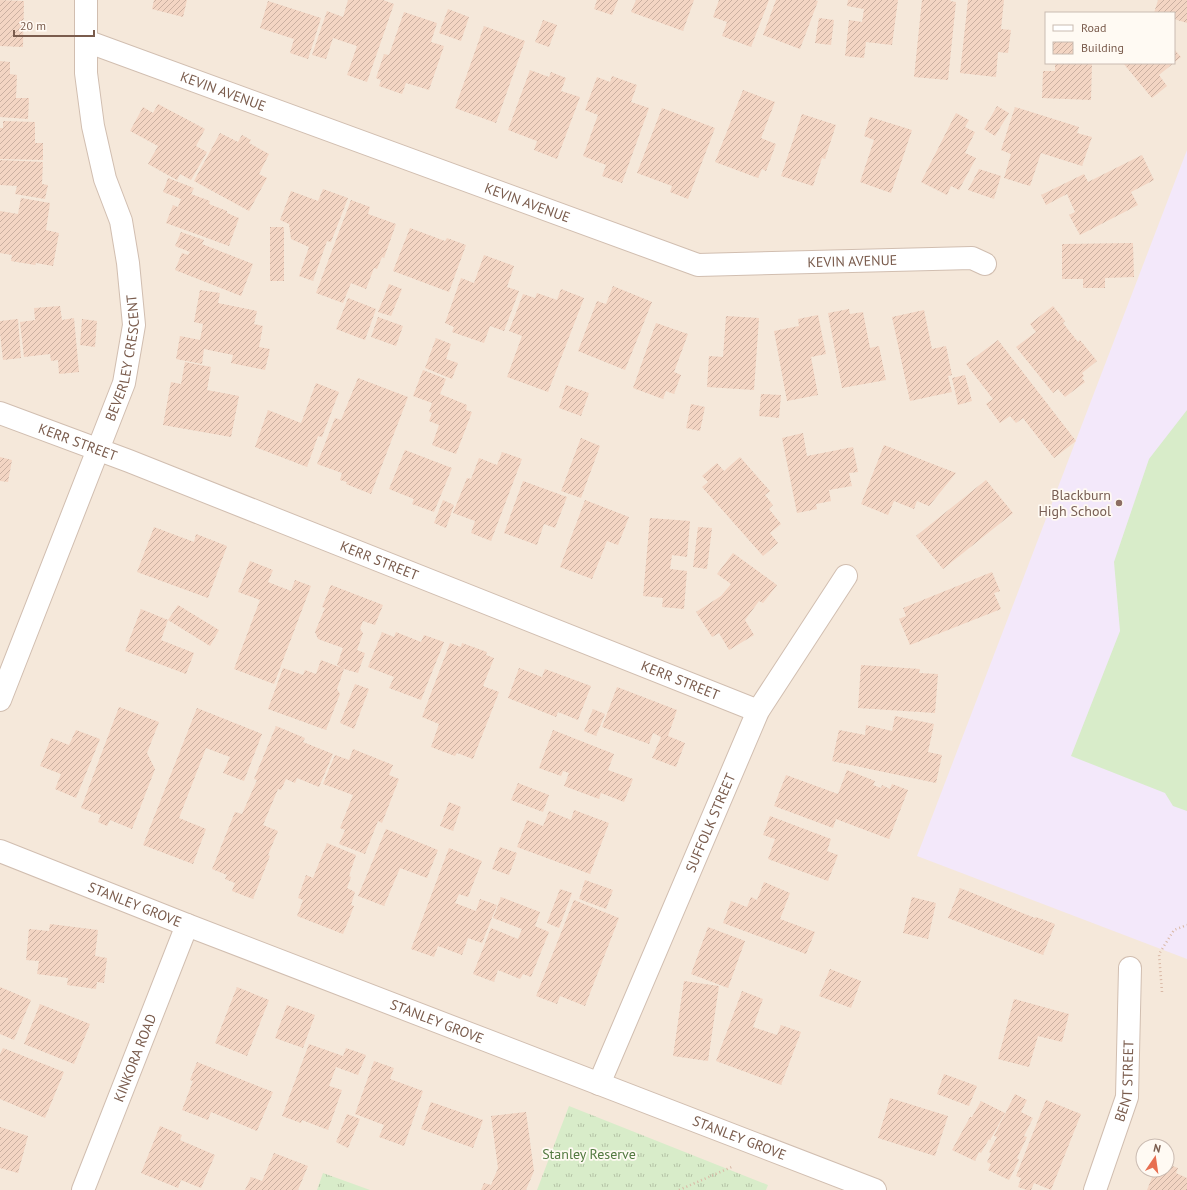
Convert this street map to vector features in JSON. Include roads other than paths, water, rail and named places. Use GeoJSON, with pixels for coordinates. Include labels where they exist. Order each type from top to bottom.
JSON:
{"type":"FeatureCollection","features":[{"type":"Feature","properties":{"kind":"street","name":"BEVERLEY CRESCENT"},"geometry":{"type":"LineString","coordinates":[[0,700],[124,383],[134,325],[128,263],[121,221],[105,179],[93,126],[86,73],[86,0]]}},
{"type":"Feature","properties":{"kind":"street","name":"KEVIN AVENUE"},"geometry":{"type":"LineString","coordinates":[[86,41],[698,265],[972,258],[985,264]]}},
{"type":"Feature","properties":{"kind":"street","name":"KERR STREET"},"geometry":{"type":"LineString","coordinates":[[0,413],[136,464],[758,711]]}},
{"type":"Feature","properties":{"kind":"street","name":"SUFFOLK STREET"},"geometry":{"type":"LineString","coordinates":[[599,1084],[758,711],[846,576]]}},
{"type":"Feature","properties":{"kind":"street","name":"STANLEY GROVE"},"geometry":{"type":"LineString","coordinates":[[0,851],[187,925],[875,1190]]}},
{"type":"Feature","properties":{"kind":"street","name":"KINKORA ROAD"},"geometry":{"type":"LineString","coordinates":[[82,1190],[187,925]]}},
{"type":"Feature","properties":{"kind":"street","name":"BENT STREET"},"geometry":{"type":"LineString","coordinates":[[1095,1190],[1127,1098],[1130,968]]}},
{"type":"Feature","properties":{"kind":"place","name":"Blackburn High School"},"geometry":{"type":"Point","coordinates":[1119,503]}},
{"type":"Feature","properties":{"kind":"park label","name":"Stanley Reserve"},"geometry":{"type":"Point","coordinates":[589,1154]}}]}
